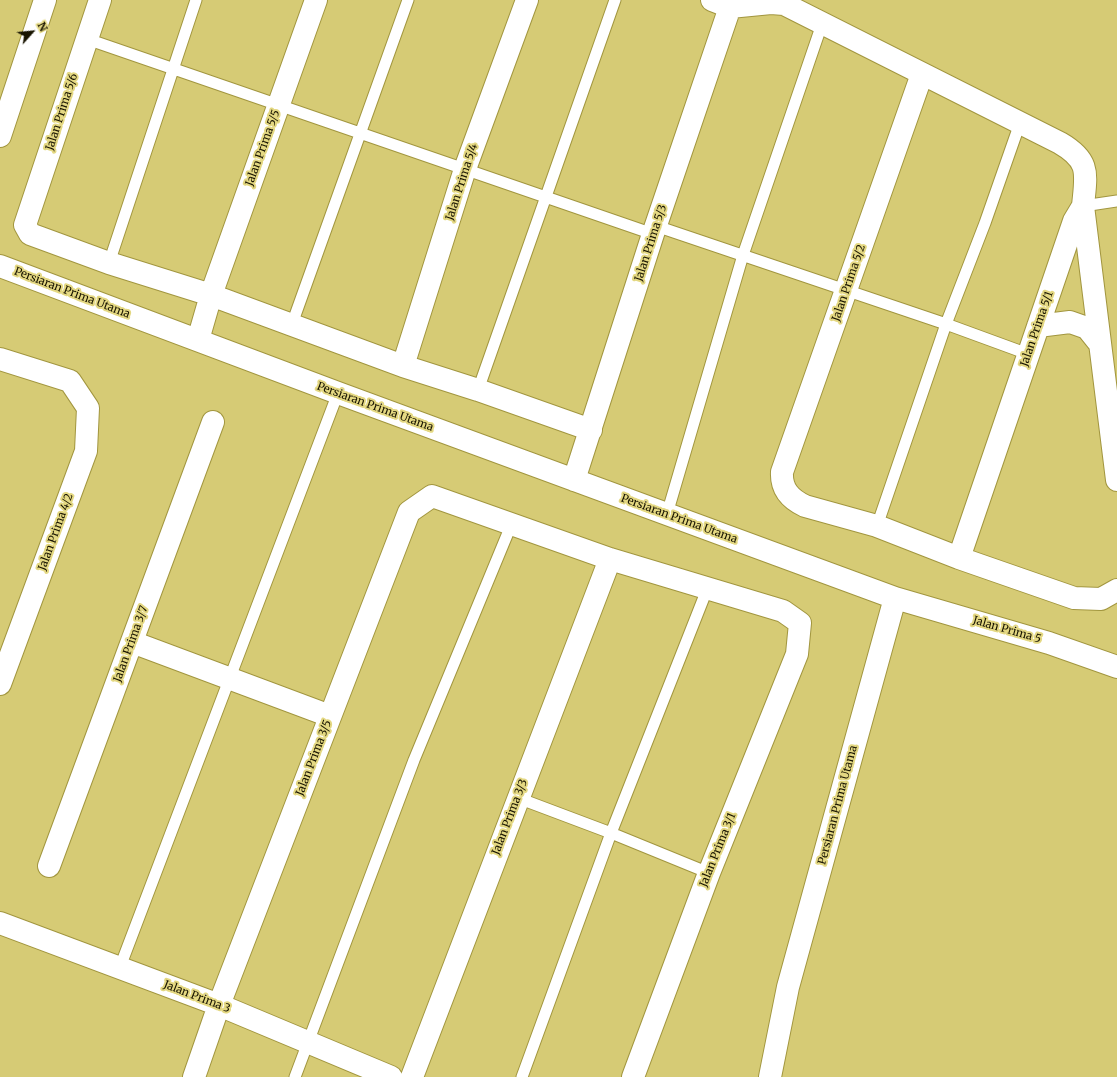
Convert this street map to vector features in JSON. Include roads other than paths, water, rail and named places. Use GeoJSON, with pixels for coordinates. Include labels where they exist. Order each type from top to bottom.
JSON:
{"type":"FeatureCollection","features":[{"type":"Feature","properties":{"kind":"street"},"geometry":{"type":"LineString","coordinates":[[0,136],[45,0]]}},
{"type":"Feature","properties":{"kind":"street","name":"Jalan Prima 5/6"},"geometry":{"type":"LineString","coordinates":[[100,0],[25,225],[30,234],[109,263]]}},
{"type":"Feature","properties":{"kind":"street","name":"Jalan Prima 5/5"},"geometry":{"type":"LineString","coordinates":[[198,340],[211,295],[316,0]]}},
{"type":"Feature","properties":{"kind":"street","name":"Jalan Prima 5/4"},"geometry":{"type":"LineString","coordinates":[[403,366],[465,169],[527,0]]}},
{"type":"Feature","properties":{"kind":"street"},"geometry":{"type":"LineString","coordinates":[[721,3],[784,4],[1071,149],[1081,159],[1086,173],[1083,206],[1099,343],[1113,412],[1117,480]]}},
{"type":"Feature","properties":{"kind":"street","name":"Jalan Prima 5/3"},"geometry":{"type":"LineString","coordinates":[[574,480],[655,230],[721,3]]}},
{"type":"Feature","properties":{"kind":"street","name":"Jalan Prima 5/2"},"geometry":{"type":"LineString","coordinates":[[877,526],[805,506],[796,502],[786,492],[781,482],[782,472],[922,74]]}},
{"type":"Feature","properties":{"kind":"street","name":"Jalan Prima 5/1"},"geometry":{"type":"LineString","coordinates":[[959,558],[1074,221],[1083,206]]}},
{"type":"Feature","properties":{"kind":"street"},"geometry":{"type":"LineString","coordinates":[[109,263],[211,295],[403,366],[478,390],[591,430]]}},
{"type":"Feature","properties":{"kind":"street","name":"Persiaran Prima Utama"},"geometry":{"type":"LineString","coordinates":[[0,266],[338,393],[895,598],[788,987],[770,1077]]}},
{"type":"Feature","properties":{"kind":"street"},"geometry":{"type":"LineString","coordinates":[[1038,326],[1070,322],[1087,328],[1099,343]]}},
{"type":"Feature","properties":{"kind":"street","name":"Jalan Prima 4/2"},"geometry":{"type":"LineString","coordinates":[[0,359],[70,382],[88,408],[86,451],[0,684]]}},
{"type":"Feature","properties":{"kind":"street","name":"Jalan Prima 3/7"},"geometry":{"type":"LineString","coordinates":[[50,866],[213,422]]}},
{"type":"Feature","properties":{"kind":"street","name":"Jalan Prima 3/5"},"geometry":{"type":"LineString","coordinates":[[194,1077],[219,1005],[409,512],[432,496],[512,523]]}},
{"type":"Feature","properties":{"kind":"street"},"geometry":{"type":"LineString","coordinates":[[512,523],[610,559],[708,587]]}},
{"type":"Feature","properties":{"kind":"street"},"geometry":{"type":"LineString","coordinates":[[877,526],[959,558],[1074,598],[1101,599],[1117,590]]}},
{"type":"Feature","properties":{"kind":"street","name":"Jalan Prima 3/3"},"geometry":{"type":"LineString","coordinates":[[412,1077],[610,559]]}},
{"type":"Feature","properties":{"kind":"street","name":"Jalan Prima 3/1"},"geometry":{"type":"LineString","coordinates":[[632,1077],[709,873],[797,654],[800,623],[783,611],[708,587]]}},
{"type":"Feature","properties":{"kind":"street","name":"Jalan Prima 5"},"geometry":{"type":"LineString","coordinates":[[895,598],[1049,642],[1117,667]]}},
{"type":"Feature","properties":{"kind":"street"},"geometry":{"type":"LineString","coordinates":[[132,642],[330,716]]}},
{"type":"Feature","properties":{"kind":"street","name":"Jalan Prima 3"},"geometry":{"type":"LineString","coordinates":[[0,923],[219,1005],[391,1077]]}},
{"type":"Feature","properties":{"kind":"lane"},"geometry":{"type":"LineString","coordinates":[[109,263],[196,0]]}},
{"type":"Feature","properties":{"kind":"lane"},"geometry":{"type":"LineString","coordinates":[[292,324],[359,132],[408,0]]}},
{"type":"Feature","properties":{"kind":"lane"},"geometry":{"type":"LineString","coordinates":[[478,390],[615,0]]}},
{"type":"Feature","properties":{"kind":"lane"},"geometry":{"type":"LineString","coordinates":[[668,514],[743,255],[822,24]]}},
{"type":"Feature","properties":{"kind":"lane"},"geometry":{"type":"LineString","coordinates":[[87,39],[546,197],[743,255],[946,324],[1028,354]]}},
{"type":"Feature","properties":{"kind":"lane"},"geometry":{"type":"LineString","coordinates":[[877,526],[946,324],[985,223],[1020,123]]}},
{"type":"Feature","properties":{"kind":"lane"},"geometry":{"type":"LineString","coordinates":[[1083,206],[1117,201]]}},
{"type":"Feature","properties":{"kind":"lane"},"geometry":{"type":"LineString","coordinates":[[120,967],[338,393]]}},
{"type":"Feature","properties":{"kind":"lane"},"geometry":{"type":"LineString","coordinates":[[295,1077],[414,760],[512,523]]}},
{"type":"Feature","properties":{"kind":"lane"},"geometry":{"type":"LineString","coordinates":[[522,1077],[611,833],[708,587]]}},
{"type":"Feature","properties":{"kind":"lane"},"geometry":{"type":"LineString","coordinates":[[518,798],[611,833],[709,873]]}}]}
